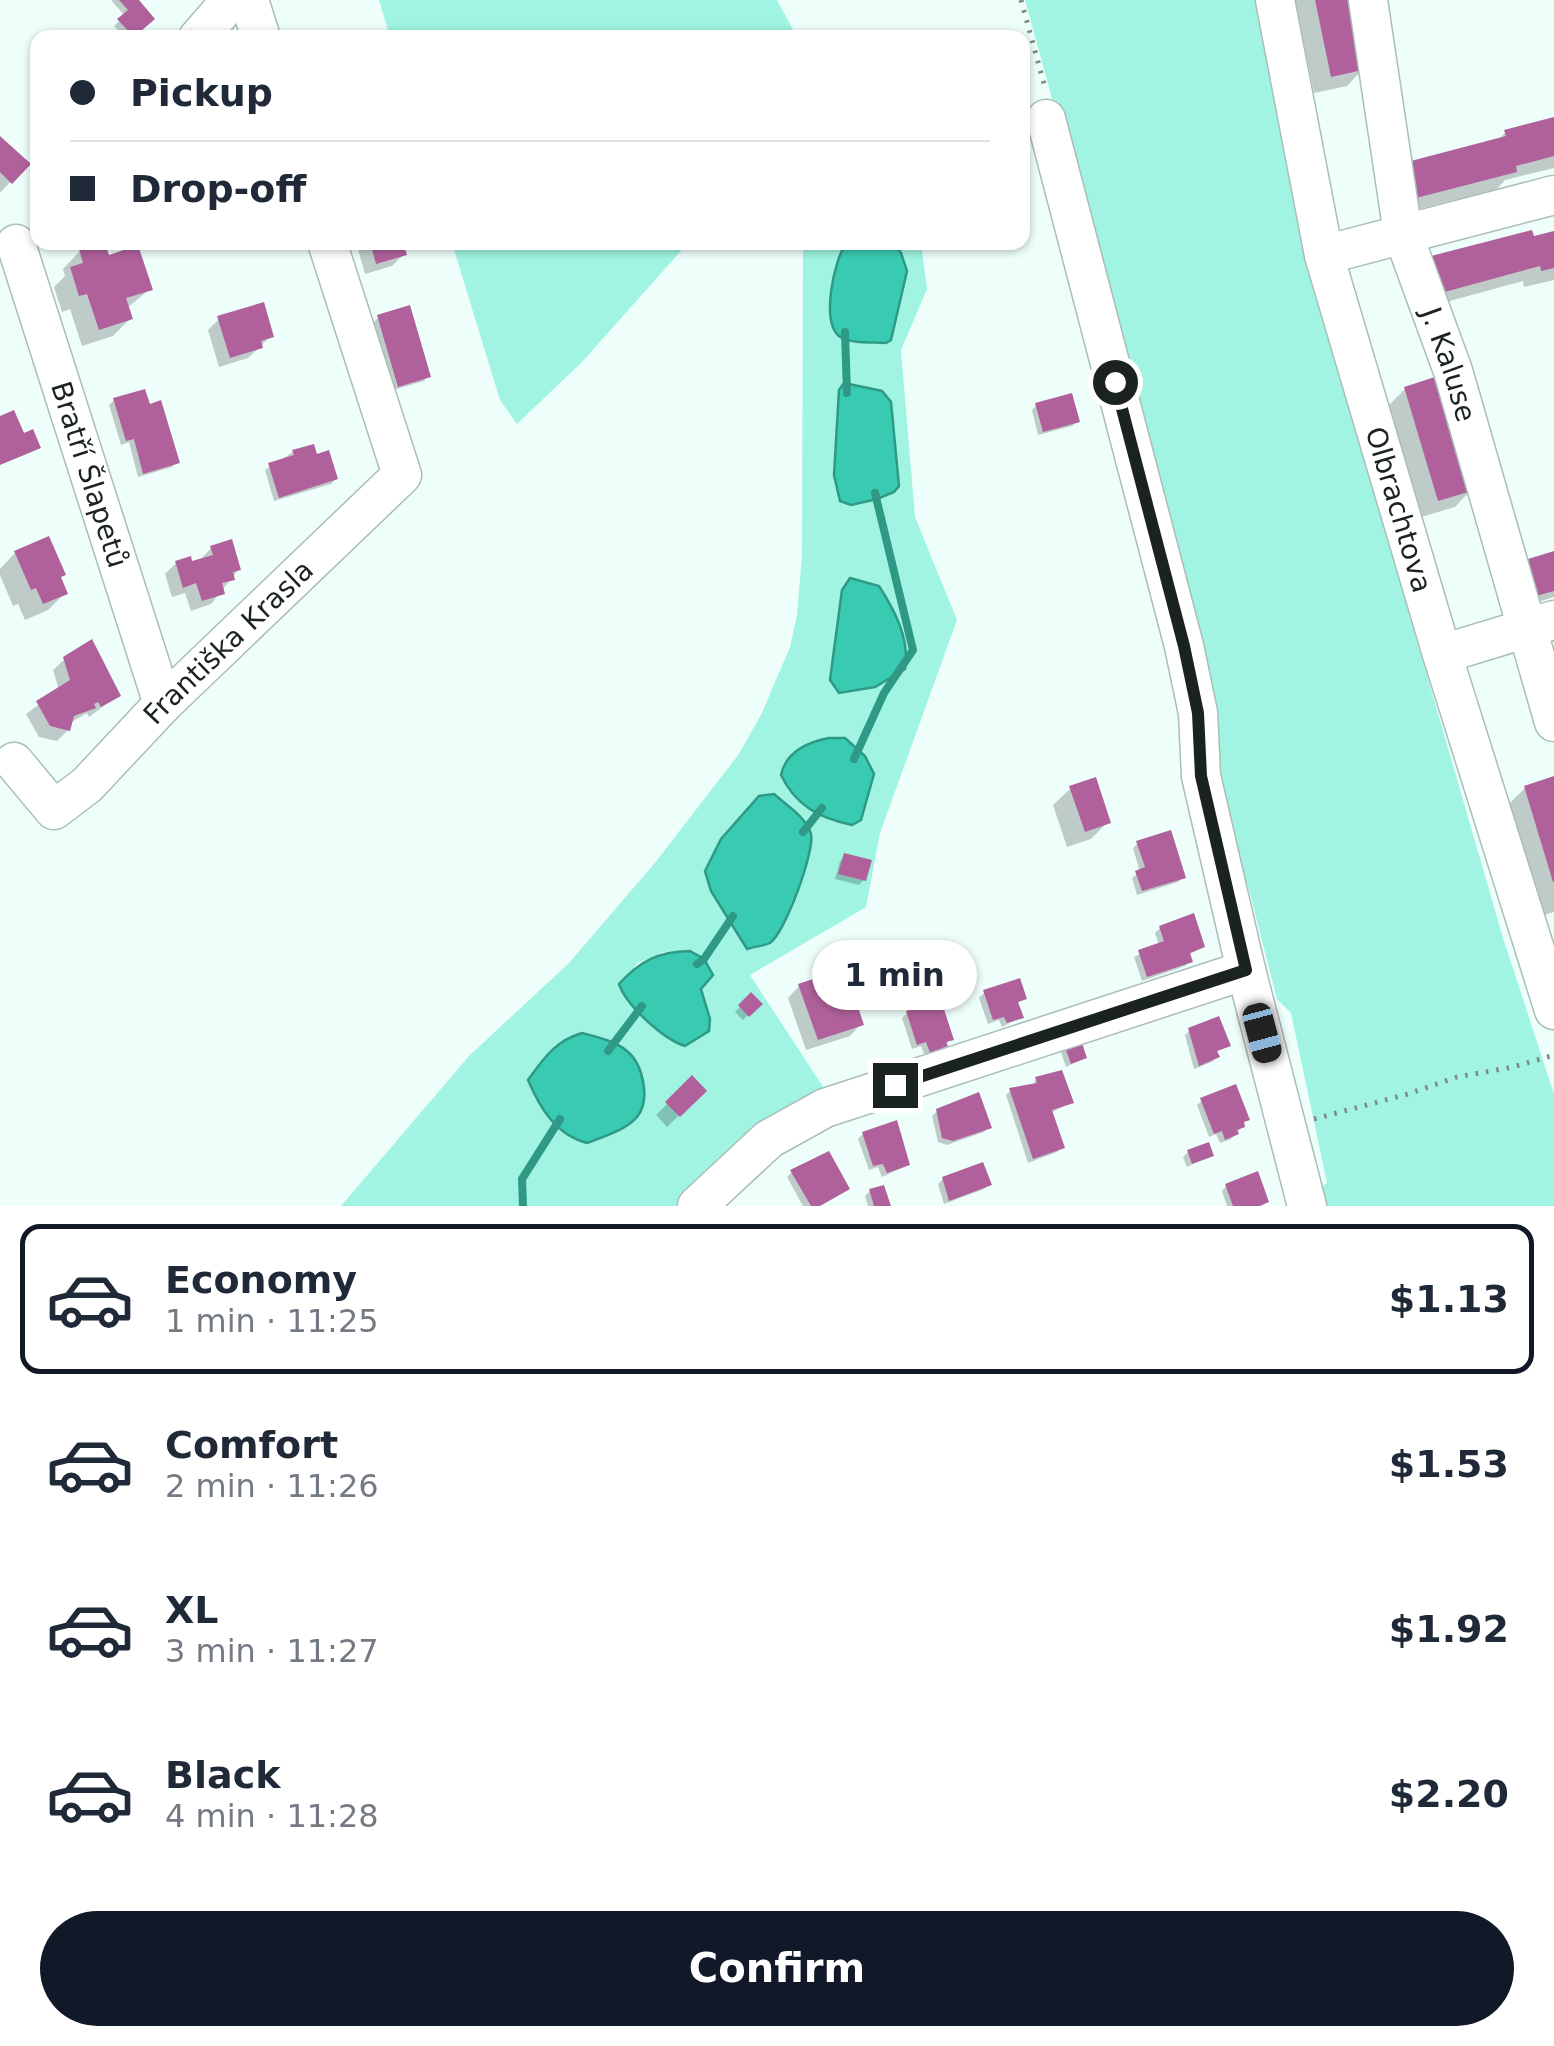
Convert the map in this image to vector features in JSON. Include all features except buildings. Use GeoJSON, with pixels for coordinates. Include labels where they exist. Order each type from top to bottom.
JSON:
{"type":"FeatureCollection","features":[{"type":"Feature","properties":{"kind":"street"},"geometry":{"type":"LineString","coordinates":[[205,30],[231,0]]}},
{"type":"Feature","properties":{"kind":"street"},"geometry":{"type":"LineString","coordinates":[[249,0],[258,30]]}},
{"type":"Feature","properties":{"kind":"street","name":"Olbrachtova"},"geometry":{"type":"LineString","coordinates":[[1275,0],[1324,255],[1442,654],[1554,1010]]}},
{"type":"Feature","properties":{"kind":"street","name":"J. Kaluse"},"geometry":{"type":"LineString","coordinates":[[1368,0],[1403,234],[1540,624],[1554,722]]}},
{"type":"Feature","properties":{"kind":"street"},"geometry":{"type":"LineString","coordinates":[[1046,119],[1184,646],[1198,713],[1201,776],[1307,1206]]}},
{"type":"Feature","properties":{"kind":"street"},"geometry":{"type":"LineString","coordinates":[[1324,255],[1554,196]]}},
{"type":"Feature","properties":{"kind":"street","name":"Bratří Šlapetů"},"geometry":{"type":"LineString","coordinates":[[18,241],[164,704]]}},
{"type":"Feature","properties":{"kind":"street","name":"Františka Krasla"},"geometry":{"type":"LineString","coordinates":[[14,762],[54,810],[88,785],[164,704],[402,475],[330,250]]}},
{"type":"Feature","properties":{"kind":"street"},"geometry":{"type":"LineString","coordinates":[[1442,654],[1540,624]]}},
{"type":"Feature","properties":{"kind":"street"},"geometry":{"type":"LineString","coordinates":[[697,1206],[769,1139],[825,1108],[1246,970]]}},
{"type":"Feature","properties":{"kind":"path"},"geometry":{"type":"LineString","coordinates":[[1021,0],[1029,30]]}},
{"type":"Feature","properties":{"kind":"path"},"geometry":{"type":"LineString","coordinates":[[1030,34],[1047,98],[1046,119]]}},
{"type":"Feature","properties":{"kind":"path"},"geometry":{"type":"LineString","coordinates":[[1287,1127],[1456,1077],[1514,1068],[1554,1055]]}},
{"type":"Feature","properties":{"kind":"shaded area"},"geometry":{"type":"Polygon","coordinates":[[[379,0],[777,0],[793,30],[388,30],[379,0]]]}},
{"type":"Feature","properties":{"kind":"shaded area"},"geometry":{"type":"Polygon","coordinates":[[[1025,0],[1256,0],[1285,143],[1349,406],[1503,938],[1554,1094],[1554,1206],[1324,1206],[1320,1188],[1327,1183],[1291,1013],[1277,999],[1247,882],[1237,882],[1050,91],[1025,0]]]}},
{"type":"Feature","properties":{"kind":"shaded area"},"geometry":{"type":"Polygon","coordinates":[[[454,250],[682,250],[582,362],[517,424],[500,400],[454,250]]]}},
{"type":"Feature","properties":{"kind":"shaded area"},"geometry":{"type":"Polygon","coordinates":[[[803,250],[848,250],[897,310],[905,269],[897,250],[922,250],[927,289],[901,350],[915,517],[957,620],[880,833],[866,907],[750,975],[829,1096],[687,1206],[341,1206],[469,1056],[569,963],[654,864],[739,754],[762,713],[790,647],[802,555],[803,250]],[[893,608],[859,688],[875,687],[893,608]],[[774,794],[721,839],[705,870],[710,891],[747,949],[794,890],[808,856],[809,838],[801,817],[774,794]],[[664,952],[638,963],[619,984],[637,1011],[656,1029],[685,1046],[709,1031],[710,1019],[701,989],[713,975],[664,952]],[[582,1033],[587,1143],[636,1119],[644,1092],[642,1076],[632,1057],[614,1044],[582,1033]]]}},
{"type":"Feature","properties":{"kind":"shaded area"},"geometry":{"type":"Polygon","coordinates":[[[841,253],[901,253],[907,271],[891,340],[886,343],[844,339],[834,328],[830,305],[841,253]]]}},
{"type":"Feature","properties":{"kind":"shaded area"},"geometry":{"type":"Polygon","coordinates":[[[844,383],[882,391],[891,402],[899,486],[877,499],[851,505],[840,501],[834,475],[839,390],[844,383]]]}},
{"type":"Feature","properties":{"kind":"shaded area"},"geometry":{"type":"Polygon","coordinates":[[[850,578],[879,586],[903,636],[905,669],[875,687],[839,693],[830,680],[842,590],[850,578]]]}},
{"type":"Feature","properties":{"kind":"shaded area"},"geometry":{"type":"Polygon","coordinates":[[[829,738],[845,738],[865,756],[874,774],[861,820],[852,825],[829,819],[801,803],[781,775],[799,749],[829,738]]]}},
{"type":"Feature","properties":{"kind":"shaded area"},"geometry":{"type":"Polygon","coordinates":[[[774,794],[805,823],[811,843],[798,891],[776,936],[770,943],[747,949],[711,891],[705,871],[721,839],[759,796],[774,794]]]}},
{"type":"Feature","properties":{"kind":"shaded area"},"geometry":{"type":"Polygon","coordinates":[[[690,951],[704,959],[713,975],[701,989],[710,1019],[709,1031],[685,1046],[646,1020],[619,984],[651,959],[690,951]]]}},
{"type":"Feature","properties":{"kind":"shaded area"},"geometry":{"type":"Polygon","coordinates":[[[582,1033],[627,1051],[637,1064],[644,1092],[641,1110],[632,1122],[587,1143],[566,1134],[550,1119],[528,1080],[557,1046],[582,1033]]]}},
{"type":"Feature","properties":{"kind":"waterway"},"geometry":{"type":"LineString","coordinates":[[845,332],[847,393]]}},
{"type":"Feature","properties":{"kind":"waterway"},"geometry":{"type":"LineString","coordinates":[[854,759],[884,693],[913,650],[875,493]]}},
{"type":"Feature","properties":{"kind":"waterway"},"geometry":{"type":"LineString","coordinates":[[803,832],[822,808]]}},
{"type":"Feature","properties":{"kind":"waterway"},"geometry":{"type":"LineString","coordinates":[[697,964],[733,916]]}},
{"type":"Feature","properties":{"kind":"waterway"},"geometry":{"type":"LineString","coordinates":[[608,1051],[642,1006]]}},
{"type":"Feature","properties":{"kind":"waterway"},"geometry":{"type":"LineString","coordinates":[[523,1206],[522,1179],[560,1119]]}},
{"type":"Feature","properties":{"kind":"route"},"geometry":{"type":"LineString","coordinates":[[895,1085],[1246,970],[1201,776],[1198,713],[1184,646],[1115,382]]}}]}
